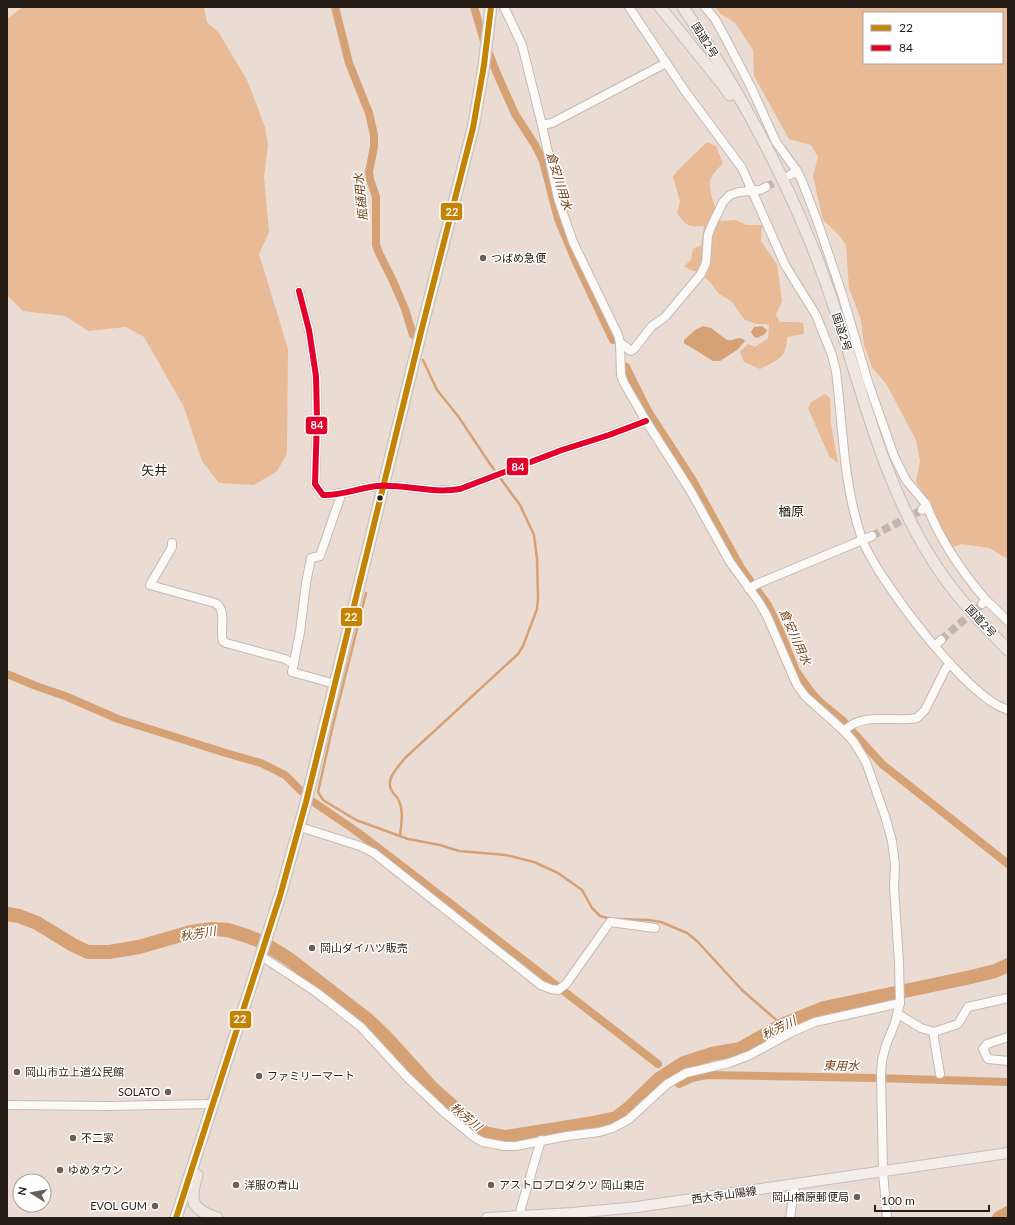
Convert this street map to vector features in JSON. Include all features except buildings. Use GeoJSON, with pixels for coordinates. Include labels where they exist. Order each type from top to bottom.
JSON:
{"type":"FeatureCollection","features":[{"type":"Feature","properties":{"kind":"highway"},"geometry":{"type":"LineString","coordinates":[[176,1218],[204,1128],[262,954],[300,827],[383,486],[473,128],[484,65],[491,7]]}},
{"type":"Feature","properties":{"kind":"highway"},"geometry":{"type":"LineString","coordinates":[[660,7],[724,85],[740,109],[761,135]]}},
{"type":"Feature","properties":{"kind":"highway","name":"国道2号"},"geometry":{"type":"LineString","coordinates":[[683,7],[730,80],[761,135],[787,188],[815,252],[836,311],[881,452],[908,516],[930,557],[953,589],[979,621],[1008,650]]}},
{"type":"Feature","properties":{"kind":"highway"},"geometry":{"type":"LineString","coordinates":[[692,7],[696,15],[697,28]]}},
{"type":"Feature","properties":{"kind":"highway"},"geometry":{"type":"LineString","coordinates":[[204,1128],[204,1149],[193,1186],[193,1199],[196,1206],[202,1212],[217,1218]]}},
{"type":"Feature","properties":{"kind":"main road","name":"西大寺山陽線"},"geometry":{"type":"LineString","coordinates":[[486,1218],[573,1213],[636,1207],[1008,1153]]}},
{"type":"Feature","properties":{"kind":"street"},"geometry":{"type":"LineString","coordinates":[[504,7],[522,45],[558,198],[565,219],[574,242],[618,335],[620,344],[621,375],[634,402],[690,490],[730,562],[752,587],[767,616],[797,685],[805,696],[847,728],[866,762],[885,816],[892,841],[895,865],[894,898],[900,984],[898,1014],[886,1044],[882,1060],[881,1077],[883,1172],[887,1218]]}},
{"type":"Feature","properties":{"kind":"street"},"geometry":{"type":"LineString","coordinates":[[629,7],[666,63],[742,168],[786,266],[816,315],[832,355],[838,388],[847,477],[853,506],[862,539],[872,559],[893,593],[950,665],[981,693],[997,705],[1008,709]]}},
{"type":"Feature","properties":{"kind":"street"},"geometry":{"type":"LineString","coordinates":[[705,7],[715,19],[733,52],[776,142],[811,206],[842,294],[868,382],[894,456],[906,480],[924,507],[955,560],[984,602],[1008,621]]}},
{"type":"Feature","properties":{"kind":"street"},"geometry":{"type":"LineString","coordinates":[[542,125],[552,123],[666,63]]}},
{"type":"Feature","properties":{"kind":"street"},"geometry":{"type":"LineString","coordinates":[[620,344],[631,351],[634,349],[652,326],[666,317],[701,274],[706,263],[708,235],[724,202],[730,195],[766,187]]}},
{"type":"Feature","properties":{"kind":"street"},"geometry":{"type":"LineString","coordinates":[[299,290],[309,330],[318,387],[315,484],[323,495],[335,495],[351,490],[383,486],[445,491],[460,489],[497,474],[646,421]]}},
{"type":"Feature","properties":{"kind":"street"},"geometry":{"type":"LineString","coordinates":[[334,684],[292,672],[300,632],[306,583],[311,558],[320,556],[340,498],[339,494]]}},
{"type":"Feature","properties":{"kind":"street"},"geometry":{"type":"LineString","coordinates":[[752,587],[872,536]]}},
{"type":"Feature","properties":{"kind":"street"},"geometry":{"type":"LineString","coordinates":[[172,543],[172,547],[150,585],[220,605],[222,610],[223,641],[285,659],[294,664]]}},
{"type":"Feature","properties":{"kind":"street"},"geometry":{"type":"LineString","coordinates":[[935,646],[941,640]]}},
{"type":"Feature","properties":{"kind":"street"},"geometry":{"type":"LineString","coordinates":[[847,728],[861,720],[917,718],[925,710],[946,668],[950,665]]}},
{"type":"Feature","properties":{"kind":"street"},"geometry":{"type":"LineString","coordinates":[[300,827],[360,846],[374,853],[541,985],[551,989],[558,990],[566,984],[610,922],[655,928]]}},
{"type":"Feature","properties":{"kind":"street"},"geometry":{"type":"LineString","coordinates":[[262,954],[316,992],[361,1027],[406,1077],[446,1114],[474,1137],[484,1142],[505,1146],[516,1146],[541,1140],[599,1132],[613,1128],[629,1119],[667,1084],[686,1074],[729,1063],[750,1055],[790,1033],[815,1022],[900,1000]]}},
{"type":"Feature","properties":{"kind":"street"},"geometry":{"type":"LineString","coordinates":[[898,1014],[921,1028],[934,1032],[958,1024],[968,1007],[1008,998]]}},
{"type":"Feature","properties":{"kind":"street"},"geometry":{"type":"LineString","coordinates":[[934,1032],[940,1074]]}},
{"type":"Feature","properties":{"kind":"street"},"geometry":{"type":"LineString","coordinates":[[1008,1037],[987,1044],[983,1049],[988,1060],[1008,1061]]}},
{"type":"Feature","properties":{"kind":"street"},"geometry":{"type":"LineString","coordinates":[[7,1105],[108,1106],[212,1104]]}},
{"type":"Feature","properties":{"kind":"street"},"geometry":{"type":"LineString","coordinates":[[520,1216],[541,1140]]}},
{"type":"Feature","properties":{"kind":"street"},"geometry":{"type":"LineString","coordinates":[[790,1218],[795,1185]]}},
{"type":"Feature","properties":{"kind":"shaded area"},"geometry":{"type":"Polygon","coordinates":[[[23,7],[204,7],[207,22],[219,33],[248,82],[265,127],[268,145],[264,177],[269,232],[259,254],[288,349],[287,454],[277,471],[254,485],[219,483],[202,461],[184,407],[144,337],[126,327],[88,331],[65,316],[23,311],[7,295],[7,19],[23,7]]]}},
{"type":"Feature","properties":{"kind":"shaded area"},"geometry":{"type":"Polygon","coordinates":[[[715,7],[1008,7],[1008,559],[989,548],[962,544],[950,548],[932,515],[930,505],[916,482],[920,461],[916,440],[887,385],[872,367],[864,345],[861,320],[849,288],[846,245],[836,232],[823,220],[813,176],[818,157],[811,145],[789,139],[754,76],[753,50],[735,23],[721,14],[715,7]]]}},
{"type":"Feature","properties":{"kind":"shaded area"},"geometry":{"type":"Polygon","coordinates":[[[707,142],[716,146],[723,163],[712,176],[710,181],[710,190],[713,201],[721,221],[736,220],[746,225],[762,225],[761,241],[777,264],[782,301],[776,315],[780,322],[803,323],[804,334],[787,337],[785,350],[780,358],[760,369],[744,362],[740,352],[748,344],[755,347],[768,338],[769,324],[756,324],[745,320],[732,302],[718,293],[711,283],[699,272],[690,270],[684,266],[691,260],[693,249],[701,245],[704,226],[688,225],[677,213],[680,201],[673,177],[677,171],[707,142]]]}},
{"type":"Feature","properties":{"kind":"shaded area"},"geometry":{"type":"Polygon","coordinates":[[[703,326],[711,328],[727,340],[741,338],[745,341],[737,350],[720,361],[713,361],[684,343],[684,340],[695,330],[703,326]]]}},
{"type":"Feature","properties":{"kind":"shaded area"},"geometry":{"type":"Polygon","coordinates":[[[762,326],[767,330],[765,334],[757,338],[754,337],[751,332],[754,327],[762,326]]]}},
{"type":"Feature","properties":{"kind":"shaded area"},"geometry":{"type":"Polygon","coordinates":[[[825,394],[830,398],[831,424],[838,463],[829,456],[808,408],[811,402],[825,394]]]}},
{"type":"Feature","properties":{"kind":"waterway","name":"瓶樋用水"},"geometry":{"type":"LineString","coordinates":[[335,7],[349,63],[369,113],[374,135],[374,147],[369,172],[376,197],[376,245],[405,309],[413,335]]}},
{"type":"Feature","properties":{"kind":"waterway","name":"倉安川用水"},"geometry":{"type":"LineString","coordinates":[[474,7],[484,41],[498,76],[515,114],[535,145],[543,161],[558,219],[576,262],[613,340]]}},
{"type":"Feature","properties":{"kind":"waterway"},"geometry":{"type":"LineString","coordinates":[[400,836],[402,818],[401,805],[390,787],[393,773],[405,758],[518,654],[523,646],[537,609],[538,598],[537,559],[534,535],[520,505],[458,416],[437,390],[423,360]]}},
{"type":"Feature","properties":{"kind":"waterway","name":"倉安川用水"},"geometry":{"type":"LineString","coordinates":[[626,367],[648,411],[692,479],[741,568],[768,605],[796,671],[808,688],[818,700],[842,720],[882,764],[1008,864]]}},
{"type":"Feature","properties":{"kind":"waterway"},"geometry":{"type":"LineString","coordinates":[[366,593],[318,792],[323,800],[356,820],[408,839],[440,845],[459,851],[506,855],[534,862],[558,873],[582,890],[592,908],[600,916],[611,919]]}},
{"type":"Feature","properties":{"kind":"waterway"},"geometry":{"type":"LineString","coordinates":[[7,674],[65,696],[118,719],[261,763],[285,775],[301,791]]}},
{"type":"Feature","properties":{"kind":"waterway"},"geometry":{"type":"LineString","coordinates":[[312,801],[356,831],[658,1064]]}},
{"type":"Feature","properties":{"kind":"waterway","name":"秋芳川"},"geometry":{"type":"LineString","coordinates":[[7,914],[19,916],[37,923],[73,945],[88,952],[109,952],[139,947],[191,932],[212,929],[228,930],[260,941],[289,959],[368,1020],[384,1035],[432,1088],[469,1121],[485,1133],[505,1137],[616,1118],[629,1108],[659,1079],[684,1063],[712,1054],[740,1049],[782,1025],[824,1008],[971,977],[995,971],[1008,965]]}},
{"type":"Feature","properties":{"kind":"waterway"},"geometry":{"type":"LineString","coordinates":[[618,919],[661,922],[687,933],[697,941],[742,990],[782,1025]]}},
{"type":"Feature","properties":{"kind":"waterway","name":"東用水"},"geometry":{"type":"LineString","coordinates":[[676,1081],[679,1084],[692,1078],[707,1075],[1008,1082]]}},
{"type":"Feature","properties":{"kind":"waterway"},"geometry":{"type":"LineString","coordinates":[[999,1218],[1008,1213]]}},
{"type":"Feature","properties":{"kind":"tunnel"},"geometry":{"type":"LineString","coordinates":[[766,187],[786,177]]}},
{"type":"Feature","properties":{"kind":"tunnel"},"geometry":{"type":"LineString","coordinates":[[872,536],[922,510]]}},
{"type":"Feature","properties":{"kind":"tunnel"},"geometry":{"type":"LineString","coordinates":[[941,640],[982,604]]}},
{"type":"Feature","properties":{"kind":"transit line","name":"22"},"geometry":{"type":"LineString","coordinates":[[176,1218],[280,896],[306,802],[422,328],[473,128],[484,65],[491,7]]}},
{"type":"Feature","properties":{"kind":"transit line","name":"84"},"geometry":{"type":"LineString","coordinates":[[299,291],[309,330],[316,376],[317,418],[315,484],[323,495],[377,486],[398,486],[429,490],[460,489],[562,450],[646,421]]}},
{"type":"Feature","properties":{"kind":"place","name":"つばめ急便"},"geometry":{"type":"Point","coordinates":[483,258]}},
{"type":"Feature","properties":{"kind":"place","name":"岡山ダイハツ販売"},"geometry":{"type":"Point","coordinates":[312,948]}},
{"type":"Feature","properties":{"kind":"place","name":"岡山市立上道公民館"},"geometry":{"type":"Point","coordinates":[17,1072]}},
{"type":"Feature","properties":{"kind":"place","name":"ファミリーマート"},"geometry":{"type":"Point","coordinates":[259,1076]}},
{"type":"Feature","properties":{"kind":"place","name":"SOLATO"},"geometry":{"type":"Point","coordinates":[168,1092]}},
{"type":"Feature","properties":{"kind":"place","name":"不二家"},"geometry":{"type":"Point","coordinates":[73,1138]}},
{"type":"Feature","properties":{"kind":"place","name":"ゆめタウン"},"geometry":{"type":"Point","coordinates":[60,1170]}},
{"type":"Feature","properties":{"kind":"place","name":"洋服の青山"},"geometry":{"type":"Point","coordinates":[236,1185]}},
{"type":"Feature","properties":{"kind":"place","name":"アストロプロダクツ 岡山東店"},"geometry":{"type":"Point","coordinates":[491,1185]}},
{"type":"Feature","properties":{"kind":"place","name":"岡山楢原郵便局"},"geometry":{"type":"Point","coordinates":[857,1197]}},
{"type":"Feature","properties":{"kind":"place","name":"EVOL GUM"},"geometry":{"type":"Point","coordinates":[155,1206]}},
{"type":"Feature","properties":{"kind":"district","name":"矢井"},"geometry":{"type":"Point","coordinates":[154,470]}},
{"type":"Feature","properties":{"kind":"district","name":"楢原"},"geometry":{"type":"Point","coordinates":[791,511]}}]}
